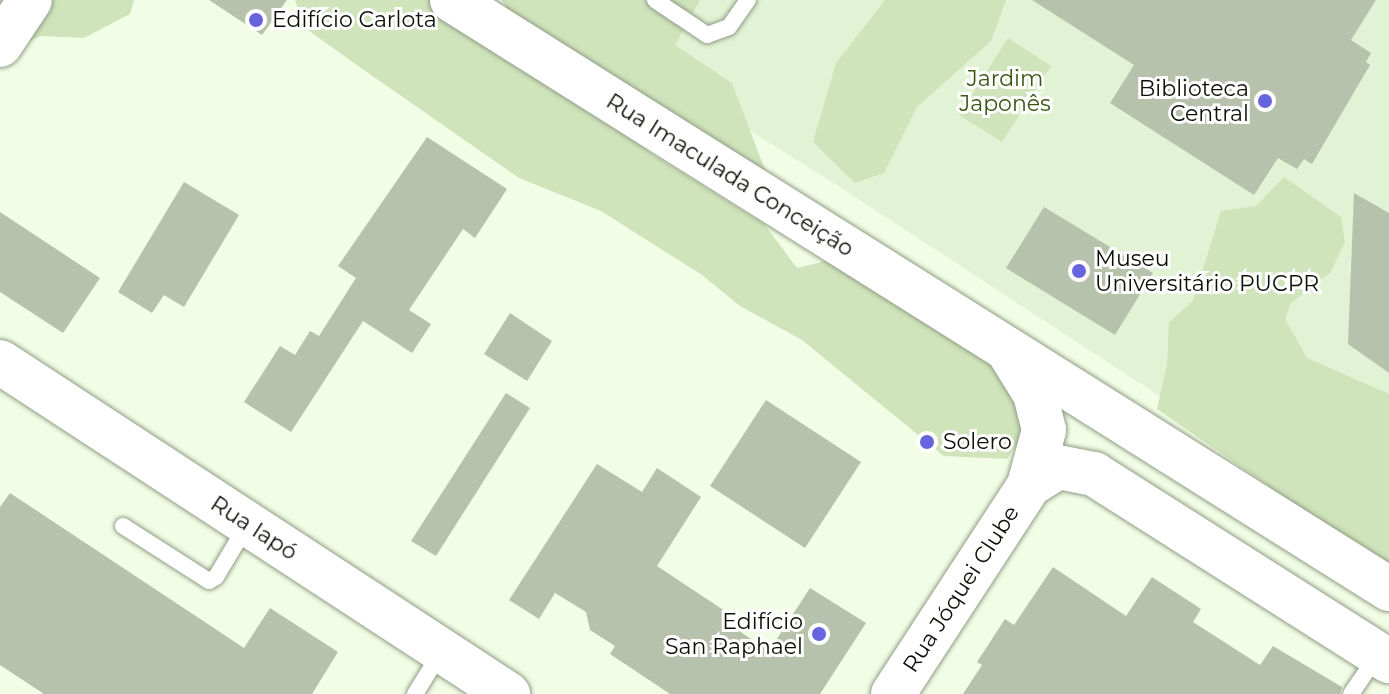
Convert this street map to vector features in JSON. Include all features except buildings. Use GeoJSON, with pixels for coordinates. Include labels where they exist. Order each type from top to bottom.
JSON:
{"type":"FeatureCollection","features":[{"type":"Feature","properties":{"kind":"main road"},"geometry":{"type":"LineString","coordinates":[[0,45],[30,0]]}},
{"type":"Feature","properties":{"kind":"main road","name":"Rua Imaculada Conceição"},"geometry":{"type":"LineString","coordinates":[[452,0],[1389,589]]}},
{"type":"Feature","properties":{"kind":"main road","name":"Rua Imaculada Conceição"},"geometry":{"type":"LineString","coordinates":[[1008,350],[1035,394],[1044,430],[1029,485]]}},
{"type":"Feature","properties":{"kind":"main road","name":"Rua Iapó"},"geometry":{"type":"LineString","coordinates":[[0,362],[508,694]]}},
{"type":"Feature","properties":{"kind":"main road"},"geometry":{"type":"LineString","coordinates":[[1029,485],[1058,467],[1094,474],[1384,658]]}},
{"type":"Feature","properties":{"kind":"main road","name":"Rua Jóquei Clube"},"geometry":{"type":"LineString","coordinates":[[893,694],[1029,485]]}},
{"type":"Feature","properties":{"kind":"lane"},"geometry":{"type":"LineString","coordinates":[[655,0],[707,35],[729,27],[748,0]]}},
{"type":"Feature","properties":{"kind":"lane"},"geometry":{"type":"LineString","coordinates":[[123,526],[209,581],[216,577],[248,524]]}},
{"type":"Feature","properties":{"kind":"lane"},"geometry":{"type":"LineString","coordinates":[[415,694],[442,651]]}},
{"type":"Feature","properties":{"kind":"lane"},"geometry":{"type":"LineString","coordinates":[[1351,694],[1384,658]]}},
{"type":"Feature","properties":{"kind":"shaded area"},"geometry":{"type":"Polygon","coordinates":[[[541,0],[1389,0],[1389,546],[832,182],[541,0]]]}},
{"type":"Feature","properties":{"kind":"green space"},"geometry":{"type":"Polygon","coordinates":[[[0,0],[134,0],[130,14],[84,38],[41,36],[3,51],[0,0]]]}},
{"type":"Feature","properties":{"kind":"green space"},"geometry":{"type":"Polygon","coordinates":[[[295,0],[436,0],[655,156],[764,224],[797,268],[830,260],[1004,374],[1028,429],[1007,459],[944,456],[802,340],[740,306],[702,275],[601,211],[519,178],[354,63],[305,28],[295,0]]]}},
{"type":"Feature","properties":{"kind":"green space"},"geometry":{"type":"Polygon","coordinates":[[[502,0],[700,0],[675,45],[732,83],[770,183],[515,26],[502,0]]]}},
{"type":"Feature","properties":{"kind":"green space"},"geometry":{"type":"Polygon","coordinates":[[[885,0],[1006,0],[991,41],[917,107],[884,173],[855,183],[813,142],[836,63],[885,0]]]}},
{"type":"Feature","properties":{"kind":"green space","name":"Jardim Japonês"},"geometry":{"type":"Polygon","coordinates":[[[1008,38],[1051,66],[1002,142],[959,115],[1008,38]]]}},
{"type":"Feature","properties":{"kind":"green space"},"geometry":{"type":"Polygon","coordinates":[[[1284,177],[1341,217],[1345,242],[1330,273],[1291,303],[1285,319],[1307,358],[1389,394],[1389,569],[1157,409],[1167,365],[1169,322],[1193,301],[1221,211],[1256,206],[1284,177]]]}},
{"type":"Feature","properties":{"kind":"place","name":"Edifício Carlota"},"geometry":{"type":"Point","coordinates":[256,20]}},
{"type":"Feature","properties":{"kind":"place","name":"Biblioteca Central"},"geometry":{"type":"Point","coordinates":[1265,101]}},
{"type":"Feature","properties":{"kind":"place","name":"Museu Universitário PUCPR"},"geometry":{"type":"Point","coordinates":[1079,271]}},
{"type":"Feature","properties":{"kind":"place","name":"Solero"},"geometry":{"type":"Point","coordinates":[927,442]}},
{"type":"Feature","properties":{"kind":"place","name":"Edifício San Raphael"},"geometry":{"type":"Point","coordinates":[819,634]}}]}
